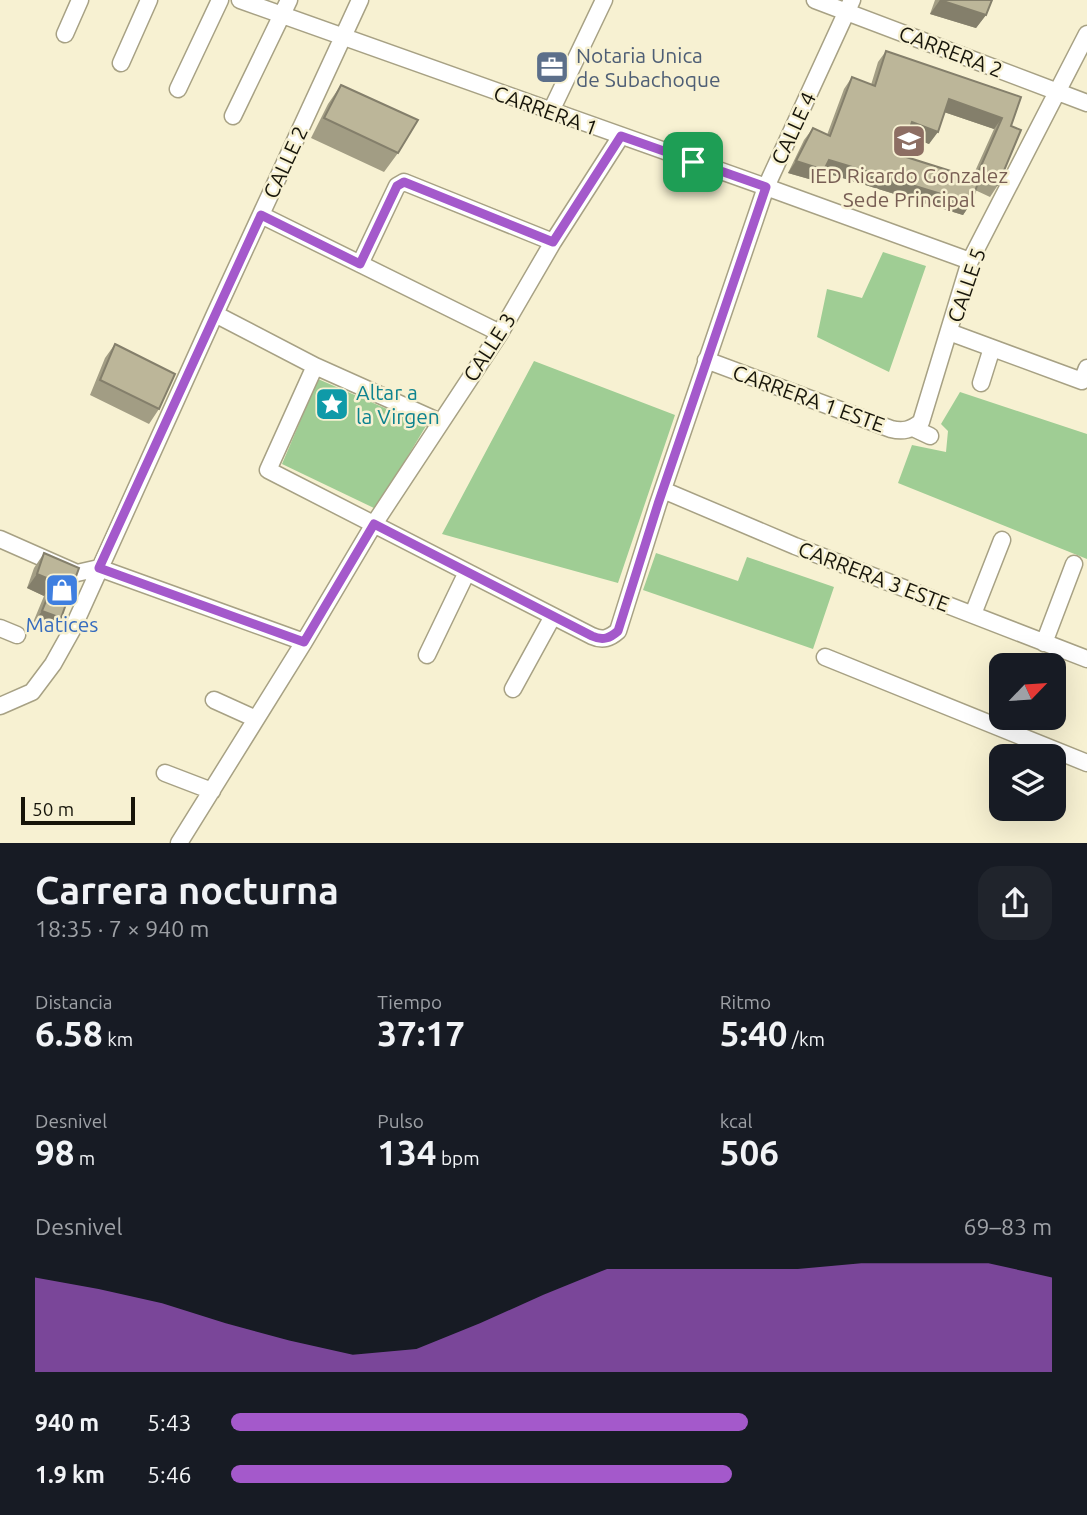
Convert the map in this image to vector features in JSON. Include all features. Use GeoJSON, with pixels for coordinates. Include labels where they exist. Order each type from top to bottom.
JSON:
{"type":"FeatureCollection","features":[{"type":"Feature","properties":{"kind":"street"},"geometry":{"type":"LineString","coordinates":[[65,34],[80,0]]}},
{"type":"Feature","properties":{"kind":"street"},"geometry":{"type":"LineString","coordinates":[[121,63],[149,0]]}},
{"type":"Feature","properties":{"kind":"street"},"geometry":{"type":"LineString","coordinates":[[178,89],[220,0]]}},
{"type":"Feature","properties":{"kind":"street","name":"CARRERA 1"},"geometry":{"type":"LineString","coordinates":[[240,0],[286,8],[344,37],[970,261]]}},
{"type":"Feature","properties":{"kind":"street","name":"CALLE 2"},"geometry":{"type":"LineString","coordinates":[[0,706],[32,692],[53,664],[72,630],[360,0]]}},
{"type":"Feature","properties":{"kind":"street"},"geometry":{"type":"LineString","coordinates":[[551,111],[604,0]]}},
{"type":"Feature","properties":{"kind":"street","name":"CARRERA 2"},"geometry":{"type":"LineString","coordinates":[[815,0],[849,6],[1087,103]]}},
{"type":"Feature","properties":{"kind":"street","name":"CALLE 4"},"geometry":{"type":"LineString","coordinates":[[553,616],[598,639],[611,638],[618,631],[706,360],[766,187],[849,6]]}},
{"type":"Feature","properties":{"kind":"street"},"geometry":{"type":"LineString","coordinates":[[233,116],[286,8]]}},
{"type":"Feature","properties":{"kind":"street","name":"CALLE 5"},"geometry":{"type":"LineString","coordinates":[[914,428],[921,422],[926,409],[970,261],[1087,34]]}},
{"type":"Feature","properties":{"kind":"street","name":"CALLE 3"},"geometry":{"type":"LineString","coordinates":[[179,843],[374,524],[500,333],[553,242],[621,136]]}},
{"type":"Feature","properties":{"kind":"street"},"geometry":{"type":"LineString","coordinates":[[360,264],[397,186],[404,182],[553,242]]}},
{"type":"Feature","properties":{"kind":"street"},"geometry":{"type":"LineString","coordinates":[[261,215],[500,333]]}},
{"type":"Feature","properties":{"kind":"street"},"geometry":{"type":"LineString","coordinates":[[215,313],[315,366],[440,422]]}},
{"type":"Feature","properties":{"kind":"street"},"geometry":{"type":"LineString","coordinates":[[949,332],[1082,381],[1087,368]]}},
{"type":"Feature","properties":{"kind":"street"},"geometry":{"type":"LineString","coordinates":[[981,383],[992,348]]}},
{"type":"Feature","properties":{"kind":"street","name":"CARRERA 1 ESTE"},"geometry":{"type":"LineString","coordinates":[[706,360],[891,429],[901,431],[914,428]]}},
{"type":"Feature","properties":{"kind":"street"},"geometry":{"type":"LineString","coordinates":[[315,366],[268,470],[553,616],[513,689]]}},
{"type":"Feature","properties":{"kind":"street"},"geometry":{"type":"LineString","coordinates":[[914,428],[930,436]]}},
{"type":"Feature","properties":{"kind":"street","name":"CARRERA 3 ESTE"},"geometry":{"type":"LineString","coordinates":[[663,490],[796,546],[1087,659]]}},
{"type":"Feature","properties":{"kind":"street"},"geometry":{"type":"LineString","coordinates":[[0,539],[77,573],[99,568],[304,642]]}},
{"type":"Feature","properties":{"kind":"street"},"geometry":{"type":"LineString","coordinates":[[972,614],[1002,540]]}},
{"type":"Feature","properties":{"kind":"street"},"geometry":{"type":"LineString","coordinates":[[1044,643],[1074,565]]}},
{"type":"Feature","properties":{"kind":"street"},"geometry":{"type":"LineString","coordinates":[[427,655],[467,572]]}},
{"type":"Feature","properties":{"kind":"street"},"geometry":{"type":"LineString","coordinates":[[0,628],[17,635]]}},
{"type":"Feature","properties":{"kind":"street"},"geometry":{"type":"LineString","coordinates":[[825,657],[1087,763]]}},
{"type":"Feature","properties":{"kind":"street"},"geometry":{"type":"LineString","coordinates":[[214,700],[256,719]]}},
{"type":"Feature","properties":{"kind":"street"},"geometry":{"type":"LineString","coordinates":[[165,774],[212,791]]}},
{"type":"Feature","properties":{"kind":"green space"},"geometry":{"type":"Polygon","coordinates":[[[883,252],[926,266],[889,372],[817,337],[827,289],[862,298],[883,252]]]}},
{"type":"Feature","properties":{"kind":"green space"},"geometry":{"type":"Polygon","coordinates":[[[534,361],[675,415],[618,583],[442,534],[534,361]]]}},
{"type":"Feature","properties":{"kind":"green space"},"geometry":{"type":"Polygon","coordinates":[[[318,379],[426,426],[376,509],[282,464],[318,379]]]}},
{"type":"Feature","properties":{"kind":"green space"},"geometry":{"type":"Polygon","coordinates":[[[960,392],[1087,434],[1087,559],[898,483],[912,445],[946,452],[948,431],[941,424],[960,392]]]}},
{"type":"Feature","properties":{"kind":"green space"},"geometry":{"type":"Polygon","coordinates":[[[656,553],[738,581],[747,557],[834,587],[813,649],[643,590],[656,553]]]}},
{"type":"Feature","properties":{"kind":"building"},"geometry":{"type":"Polygon","coordinates":[[[940,0],[992,0],[986,15],[940,0]]]}},
{"type":"Feature","properties":{"kind":"building"},"geometry":{"type":"Polygon","coordinates":[[[886,51],[1021,97],[1011,126],[1021,130],[998,185],[977,175],[1002,118],[949,99],[938,132],[912,122],[900,155],[979,180],[971,203],[829,160],[824,170],[796,161],[813,128],[830,136],[852,77],[875,86],[886,51]]]}},
{"type":"Feature","properties":{"kind":"building"},"geometry":{"type":"Polygon","coordinates":[[[341,85],[418,120],[398,153],[324,118],[341,85]]]}},
{"type":"Feature","properties":{"kind":"building"},"geometry":{"type":"Polygon","coordinates":[[[115,344],[175,374],[159,409],[100,380],[115,344]]]}},
{"type":"Feature","properties":{"kind":"building"},"geometry":{"type":"Polygon","coordinates":[[[44,553],[79,568],[61,618],[42,611],[54,581],[37,574],[44,553]]]}},
{"type":"Feature","properties":{"kind":"place","name":"Notaria Unica de Subachoque"},"geometry":{"type":"Point","coordinates":[552,67]}},
{"type":"Feature","properties":{"kind":"place","name":"IED Ricardo Gonzalez Sede Principal"},"geometry":{"type":"Point","coordinates":[909,141]}},
{"type":"Feature","properties":{"kind":"place","name":"Altar a la Virgen"},"geometry":{"type":"Point","coordinates":[332,404]}},
{"type":"Feature","properties":{"kind":"place","name":"Matices"},"geometry":{"type":"Point","coordinates":[62,590]}},
{"type":"Feature","properties":{"kind":"route"},"geometry":{"type":"LineString","coordinates":[[621,136],[693,162],[766,187],[658,504],[618,631],[611,638],[598,639],[374,524],[304,642],[99,568],[261,215],[360,264],[397,186],[404,182],[553,242],[621,136]]}}]}
